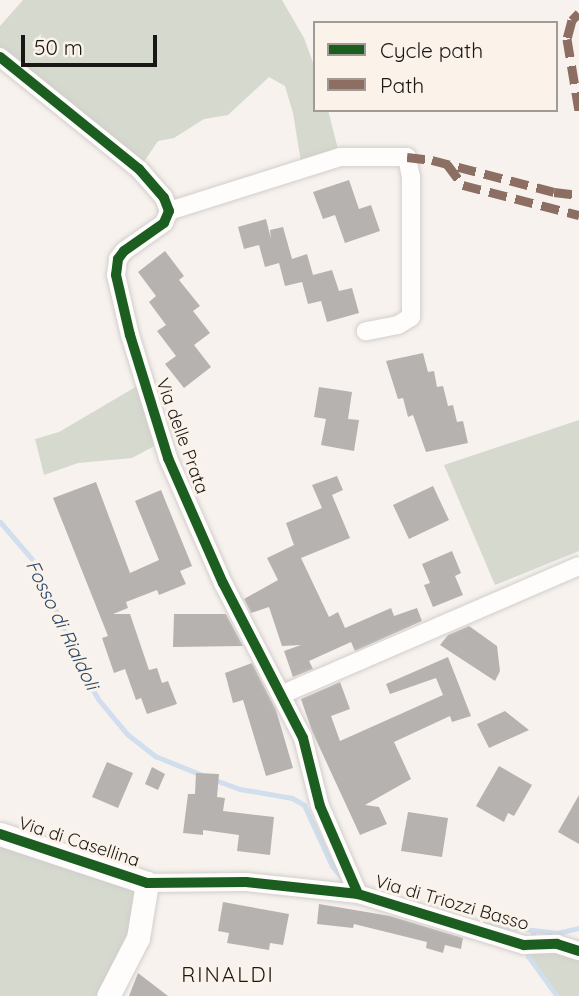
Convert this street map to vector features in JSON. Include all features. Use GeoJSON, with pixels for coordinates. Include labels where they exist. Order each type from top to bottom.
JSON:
{"type":"FeatureCollection","features":[{"type":"Feature","properties":{"kind":"street"},"geometry":{"type":"LineString","coordinates":[[0,57],[139,169],[164,198],[169,211],[340,157],[407,157],[411,177],[411,317],[398,325],[366,331]]}},
{"type":"Feature","properties":{"kind":"street","name":"Via delle Prata"},"geometry":{"type":"LineString","coordinates":[[169,211],[164,223],[118,258],[116,275],[127,323],[168,458],[223,583],[303,738],[320,806],[358,894]]}},
{"type":"Feature","properties":{"kind":"street"},"geometry":{"type":"LineString","coordinates":[[282,694],[579,566]]}},
{"type":"Feature","properties":{"kind":"street","name":"Via di Casellina"},"geometry":{"type":"LineString","coordinates":[[0,834],[147,883]]}},
{"type":"Feature","properties":{"kind":"street","name":"Via di Triozzi Basso"},"geometry":{"type":"LineString","coordinates":[[147,883],[246,882],[358,894],[524,945],[557,944],[579,951]]}},
{"type":"Feature","properties":{"kind":"street"},"geometry":{"type":"LineString","coordinates":[[108,996],[138,938],[147,883]]}},
{"type":"Feature","properties":{"kind":"shaded area"},"geometry":{"type":"Polygon","coordinates":[[[23,0],[282,0],[304,38],[313,63],[313,112],[329,112],[340,157],[302,168],[293,113],[285,86],[269,77],[228,115],[204,119],[174,138],[158,141],[139,169],[0,57],[0,26],[23,0]]]}},
{"type":"Feature","properties":{"kind":"shaded area"},"geometry":{"type":"Polygon","coordinates":[[[144,382],[162,442],[132,458],[78,463],[44,475],[35,439],[59,432],[144,382]]]}},
{"type":"Feature","properties":{"kind":"shaded area"},"geometry":{"type":"Polygon","coordinates":[[[579,420],[579,551],[495,585],[444,465],[579,420]]]}},
{"type":"Feature","properties":{"kind":"shaded area"},"geometry":{"type":"Polygon","coordinates":[[[0,834],[147,883],[108,996],[0,996],[0,834]]]}},
{"type":"Feature","properties":{"kind":"shaded area"},"geometry":{"type":"Polygon","coordinates":[[[524,945],[579,951],[579,996],[557,996],[528,956],[524,945]]]}},
{"type":"Feature","properties":{"kind":"building"},"geometry":{"type":"Polygon","coordinates":[[[349,180],[359,209],[371,205],[380,231],[345,243],[335,215],[323,219],[313,192],[349,180]]]}},
{"type":"Feature","properties":{"kind":"building"},"geometry":{"type":"Polygon","coordinates":[[[266,219],[271,239],[270,230],[283,227],[292,259],[307,254],[313,275],[332,270],[339,291],[352,288],[359,313],[327,322],[321,301],[308,304],[302,282],[285,286],[279,263],[265,267],[259,245],[244,249],[238,227],[266,219]]]}},
{"type":"Feature","properties":{"kind":"building"},"geometry":{"type":"Polygon","coordinates":[[[165,251],[184,276],[179,280],[200,306],[193,311],[210,333],[194,345],[211,367],[184,388],[165,364],[176,356],[157,331],[166,325],[149,302],[156,296],[138,272],[165,251]]]}},
{"type":"Feature","properties":{"kind":"building"},"geometry":{"type":"Polygon","coordinates":[[[423,353],[428,372],[434,371],[437,387],[443,386],[448,406],[453,405],[457,422],[463,421],[468,443],[426,452],[413,415],[408,417],[403,398],[398,399],[386,361],[423,353]]]}},
{"type":"Feature","properties":{"kind":"building"},"geometry":{"type":"Polygon","coordinates":[[[319,387],[352,392],[348,419],[359,420],[354,451],[321,445],[326,419],[314,417],[319,387]]]}},
{"type":"Feature","properties":{"kind":"building"},"geometry":{"type":"Polygon","coordinates":[[[337,476],[343,490],[332,495],[350,538],[301,558],[329,617],[338,612],[345,628],[391,608],[394,616],[417,608],[422,621],[355,651],[351,642],[309,661],[313,669],[293,677],[284,651],[301,645],[282,646],[269,607],[251,613],[244,599],[278,580],[267,558],[294,545],[286,523],[322,508],[312,485],[337,476]]]}},
{"type":"Feature","properties":{"kind":"building"},"geometry":{"type":"Polygon","coordinates":[[[96,482],[130,573],[159,560],[135,501],[161,490],[192,566],[180,571],[186,584],[159,595],[157,590],[126,602],[128,608],[113,614],[130,614],[149,670],[157,668],[162,683],[168,681],[177,704],[147,714],[141,698],[136,700],[125,669],[114,673],[102,638],[108,636],[53,498],[96,482]]]}},
{"type":"Feature","properties":{"kind":"building"},"geometry":{"type":"Polygon","coordinates":[[[433,486],[449,520],[409,539],[393,505],[433,486]]]}},
{"type":"Feature","properties":{"kind":"building"},"geometry":{"type":"Polygon","coordinates":[[[452,551],[461,573],[455,576],[463,595],[433,607],[424,585],[430,583],[422,564],[452,551]]]}},
{"type":"Feature","properties":{"kind":"building"},"geometry":{"type":"Polygon","coordinates":[[[174,614],[226,614],[243,646],[173,647],[174,614]]]}},
{"type":"Feature","properties":{"kind":"building"},"geometry":{"type":"Polygon","coordinates":[[[469,626],[497,646],[500,671],[495,681],[440,645],[448,635],[469,626]]]}},
{"type":"Feature","properties":{"kind":"building"},"geometry":{"type":"Polygon","coordinates":[[[448,657],[471,716],[452,722],[450,716],[394,742],[411,779],[365,805],[379,807],[387,824],[360,835],[312,731],[301,699],[340,682],[350,709],[331,716],[340,741],[443,695],[436,678],[390,694],[386,684],[448,657]]]}},
{"type":"Feature","properties":{"kind":"building"},"geometry":{"type":"Polygon","coordinates":[[[252,663],[276,710],[293,768],[266,776],[243,700],[233,703],[225,673],[252,663]]]}},
{"type":"Feature","properties":{"kind":"building"},"geometry":{"type":"Polygon","coordinates":[[[505,711],[529,730],[489,748],[477,724],[505,711]]]}},
{"type":"Feature","properties":{"kind":"building"},"geometry":{"type":"Polygon","coordinates":[[[107,762],[133,773],[118,808],[92,797],[107,762]]]}},
{"type":"Feature","properties":{"kind":"building"},"geometry":{"type":"Polygon","coordinates":[[[499,766],[532,785],[514,816],[508,813],[504,822],[476,806],[499,766]]]}},
{"type":"Feature","properties":{"kind":"building"},"geometry":{"type":"Polygon","coordinates":[[[152,767],[165,774],[158,790],[145,784],[152,767]]]}},
{"type":"Feature","properties":{"kind":"building"},"geometry":{"type":"Polygon","coordinates":[[[196,773],[219,774],[217,797],[225,798],[223,811],[274,817],[270,855],[237,851],[239,835],[203,830],[203,835],[183,833],[188,794],[195,794],[196,773]]]}},
{"type":"Feature","properties":{"kind":"building"},"geometry":{"type":"Polygon","coordinates":[[[579,795],[579,844],[558,832],[579,795]]]}},
{"type":"Feature","properties":{"kind":"building"},"geometry":{"type":"Polygon","coordinates":[[[408,812],[448,818],[442,857],[401,851],[408,812]]]}},
{"type":"Feature","properties":{"kind":"building"},"geometry":{"type":"Polygon","coordinates":[[[223,902],[289,914],[283,945],[270,943],[269,950],[227,943],[229,933],[218,931],[223,902]]]}},
{"type":"Feature","properties":{"kind":"building"},"geometry":{"type":"Polygon","coordinates":[[[319,904],[390,916],[463,938],[461,949],[445,945],[443,953],[426,948],[427,942],[354,924],[353,928],[317,924],[319,904]]]}},
{"type":"Feature","properties":{"kind":"building"},"geometry":{"type":"Polygon","coordinates":[[[138,973],[168,996],[129,996],[138,973]]]}},
{"type":"Feature","properties":{"kind":"waterway","name":"Fosso di Rialdoli"},"geometry":{"type":"LineString","coordinates":[[0,522],[37,565],[79,667],[98,699],[127,734],[155,756],[202,775]]}},
{"type":"Feature","properties":{"kind":"waterway"},"geometry":{"type":"LineString","coordinates":[[215,780],[240,789],[292,798],[304,805],[332,866],[346,882]]}},
{"type":"Feature","properties":{"kind":"waterway","name":"Fosso di Rialdoli"},"geometry":{"type":"LineString","coordinates":[[482,924],[557,933],[579,928]]}},
{"type":"Feature","properties":{"kind":"waterway","name":"Fosso di Rialdoli"},"geometry":{"type":"LineString","coordinates":[[534,930],[528,956],[557,996]]}},
{"type":"Feature","properties":{"kind":"marked path"},"geometry":{"type":"LineString","coordinates":[[579,13],[572,20],[567,39],[579,111]]}},
{"type":"Feature","properties":{"kind":"marked path"},"geometry":{"type":"LineString","coordinates":[[407,157],[432,160],[554,192],[579,195]]}},
{"type":"Feature","properties":{"kind":"marked path"},"geometry":{"type":"LineString","coordinates":[[447,164],[463,185],[579,215]]}},
{"type":"Feature","properties":{"kind":"cycle path"},"geometry":{"type":"LineString","coordinates":[[0,57],[139,169],[164,198],[169,211],[164,223],[124,251],[118,259],[116,275],[130,335],[168,458],[223,583],[303,738],[320,806],[358,894]]}},
{"type":"Feature","properties":{"kind":"cycle path"},"geometry":{"type":"LineString","coordinates":[[0,834],[147,883],[246,882],[358,894],[524,945],[557,944],[579,951]]}},
{"type":"Feature","properties":{"kind":"district","name":"RINALDI"},"geometry":{"type":"Point","coordinates":[228,974]}}]}
